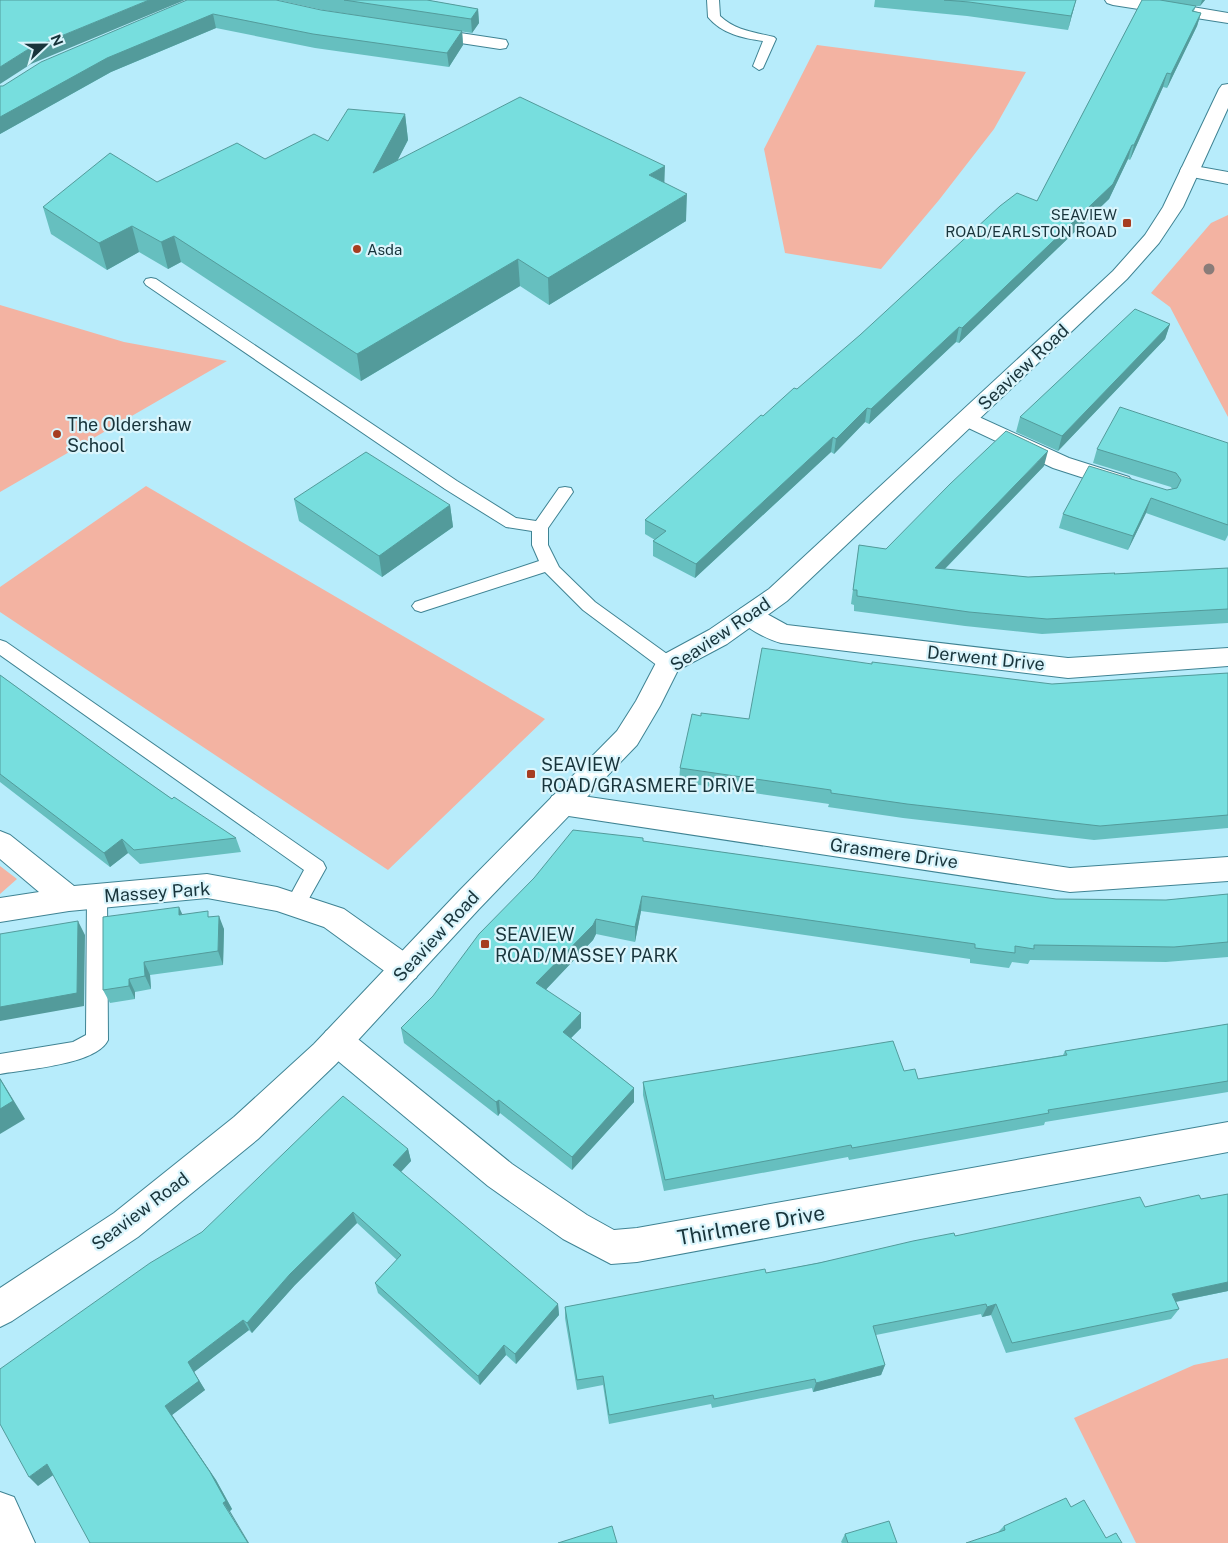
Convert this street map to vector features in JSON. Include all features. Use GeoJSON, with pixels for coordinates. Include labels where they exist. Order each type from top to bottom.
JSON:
{"type":"FeatureCollection","features":[{"type":"Feature","properties":{"kind":"street"},"geometry":{"type":"LineString","coordinates":[[1113,0],[1228,18]]}},
{"type":"Feature","properties":{"kind":"street"},"geometry":{"type":"LineString","coordinates":[[411,31],[500,44]]}},
{"type":"Feature","properties":{"kind":"street","name":"Seaview Road"},"geometry":{"type":"LineString","coordinates":[[0,1309],[126,1225],[246,1128],[338,1041],[405,968],[627,738],[647,706],[668,664],[718,637],[778,595],[1120,275],[1152,240],[1173,207],[1228,88]]}},
{"type":"Feature","properties":{"kind":"street"},"geometry":{"type":"LineString","coordinates":[[1189,171],[1228,178]]}},
{"type":"Feature","properties":{"kind":"street"},"geometry":{"type":"LineString","coordinates":[[968,419],[1061,463],[1143,489]]}},
{"type":"Feature","properties":{"kind":"street","name":"Derwent Drive"},"geometry":{"type":"LineString","coordinates":[[749,616],[781,634],[1068,668],[1228,657]]}},
{"type":"Feature","properties":{"kind":"street","name":"Grasmere Drive"},"geometry":{"type":"LineString","coordinates":[[562,804],[1070,880],[1228,869]]}},
{"type":"Feature","properties":{"kind":"street"},"geometry":{"type":"LineString","coordinates":[[0,843],[83,898]]}},
{"type":"Feature","properties":{"kind":"street","name":"Massey Park"},"geometry":{"type":"LineString","coordinates":[[0,910],[83,898],[206,886],[277,899],[334,918],[405,968]]}},
{"type":"Feature","properties":{"kind":"street","name":"Thirlmere Drive"},"geometry":{"type":"LineString","coordinates":[[338,1041],[500,1175],[575,1227],[611,1247],[637,1245],[1228,1137]]}},
{"type":"Feature","properties":{"kind":"street"},"geometry":{"type":"LineString","coordinates":[[0,1511],[16,1543]]}},
{"type":"Feature","properties":{"kind":"lane"},"geometry":{"type":"LineString","coordinates":[[714,0],[714,17],[725,28],[742,34],[770,39],[759,66]]}},
{"type":"Feature","properties":{"kind":"lane"},"geometry":{"type":"LineString","coordinates":[[151,282],[451,486],[512,523],[540,528]]}},
{"type":"Feature","properties":{"kind":"lane"},"geometry":{"type":"LineString","coordinates":[[565,492],[540,528],[540,544],[552,570],[589,606],[668,664]]}},
{"type":"Feature","properties":{"kind":"lane"},"geometry":{"type":"LineString","coordinates":[[421,606],[550,564]]}},
{"type":"Feature","properties":{"kind":"lane"},"geometry":{"type":"LineString","coordinates":[[0,646],[316,868],[295,905]]}},
{"type":"Feature","properties":{"kind":"lane"},"geometry":{"type":"LineString","coordinates":[[0,1064],[76,1050],[97,1040],[83,898]]}},
{"type":"Feature","properties":{"kind":"shaded area"},"geometry":{"type":"Polygon","coordinates":[[[817,45],[1026,72],[994,129],[939,200],[881,269],[785,253],[764,149],[817,45]]]}},
{"type":"Feature","properties":{"kind":"shaded area"},"geometry":{"type":"Polygon","coordinates":[[[1228,215],[1228,417],[1170,307],[1151,293],[1211,223],[1228,215]]]}},
{"type":"Feature","properties":{"kind":"shaded area","name":"The Oldershaw School"},"geometry":{"type":"Polygon","coordinates":[[[0,305],[124,342],[227,361],[0,492],[0,305]]]}},
{"type":"Feature","properties":{"kind":"shaded area"},"geometry":{"type":"Polygon","coordinates":[[[146,486],[545,719],[388,870],[0,612],[0,587],[146,486]]]}},
{"type":"Feature","properties":{"kind":"shaded area"},"geometry":{"type":"Polygon","coordinates":[[[0,866],[17,879],[0,894],[0,866]]]}},
{"type":"Feature","properties":{"kind":"shaded area"},"geometry":{"type":"Polygon","coordinates":[[[1228,1358],[1228,1543],[1136,1543],[1074,1418],[1194,1365],[1228,1358]]]}},
{"type":"Feature","properties":{"kind":"building"},"geometry":{"type":"Polygon","coordinates":[[[0,0],[149,0],[27,50],[0,67],[0,0]]]}},
{"type":"Feature","properties":{"kind":"building"},"geometry":{"type":"Polygon","coordinates":[[[187,0],[276,0],[321,10],[462,31],[447,53],[313,34],[213,14],[107,58],[0,117],[0,86],[3,86],[41,62],[187,0]]]}},
{"type":"Feature","properties":{"kind":"building"},"geometry":{"type":"Polygon","coordinates":[[[344,0],[427,0],[478,9],[471,19],[344,0]]]}},
{"type":"Feature","properties":{"kind":"building"},"geometry":{"type":"Polygon","coordinates":[[[944,0],[1076,0],[1071,16],[944,0]]]}},
{"type":"Feature","properties":{"kind":"building"},"geometry":{"type":"Polygon","coordinates":[[[1142,0],[1160,0],[1196,6],[1192,11],[1201,13],[1171,74],[1167,73],[1134,145],[1132,145],[1113,184],[962,328],[959,327],[871,409],[867,408],[836,439],[833,437],[696,564],[653,541],[666,531],[645,520],[761,415],[763,416],[794,388],[797,389],[860,335],[1000,206],[1017,193],[1037,201],[1142,0]]]}},
{"type":"Feature","properties":{"kind":"building","name":"Asda"},"geometry":{"type":"Polygon","coordinates":[[[520,97],[665,166],[649,175],[687,194],[548,278],[518,259],[357,354],[174,236],[161,242],[132,226],[99,243],[43,207],[110,153],[157,182],[237,143],[265,159],[314,134],[328,141],[348,109],[405,114],[373,173],[520,97]]]}},
{"type":"Feature","properties":{"kind":"building"},"geometry":{"type":"Polygon","coordinates":[[[1135,309],[1170,324],[1062,436],[1020,417],[1135,309]]]}},
{"type":"Feature","properties":{"kind":"building"},"geometry":{"type":"Polygon","coordinates":[[[1120,407],[1228,443],[1228,525],[1151,498],[1133,536],[1063,514],[1089,466],[1167,490],[1177,488],[1181,480],[1176,473],[1097,449],[1120,407]]]}},
{"type":"Feature","properties":{"kind":"building"},"geometry":{"type":"Polygon","coordinates":[[[1006,431],[1048,451],[935,568],[1028,577],[1228,568],[1228,609],[1047,619],[969,612],[857,596],[857,590],[853,590],[859,545],[886,549],[1006,431]]]}},
{"type":"Feature","properties":{"kind":"building"},"geometry":{"type":"Polygon","coordinates":[[[366,452],[450,505],[379,556],[294,499],[366,452]]]}},
{"type":"Feature","properties":{"kind":"building"},"geometry":{"type":"Polygon","coordinates":[[[762,648],[872,664],[872,662],[1052,684],[1228,673],[1228,815],[1100,826],[907,804],[831,793],[831,790],[680,768],[692,714],[701,716],[701,713],[749,719],[762,648]]]}},
{"type":"Feature","properties":{"kind":"building"},"geometry":{"type":"Polygon","coordinates":[[[0,675],[172,799],[174,797],[236,838],[134,850],[122,839],[104,853],[0,774],[0,675]]]}},
{"type":"Feature","properties":{"kind":"building"},"geometry":{"type":"Polygon","coordinates":[[[573,830],[643,838],[643,841],[1056,899],[1166,900],[1228,894],[1228,942],[1174,947],[1034,945],[1034,949],[1015,946],[1015,953],[975,948],[975,944],[642,896],[635,927],[596,919],[593,925],[536,983],[581,1013],[563,1032],[634,1088],[572,1157],[499,1100],[496,1102],[401,1028],[433,996],[479,934],[534,878],[573,830]]]}},
{"type":"Feature","properties":{"kind":"building"},"geometry":{"type":"Polygon","coordinates":[[[179,907],[179,915],[208,911],[208,917],[219,916],[218,951],[144,962],[145,976],[129,979],[129,986],[103,990],[103,917],[179,907]]]}},
{"type":"Feature","properties":{"kind":"building"},"geometry":{"type":"Polygon","coordinates":[[[78,921],[77,993],[0,1007],[0,934],[78,921]]]}},
{"type":"Feature","properties":{"kind":"building"},"geometry":{"type":"Polygon","coordinates":[[[1228,1024],[1228,1081],[1048,1110],[1049,1113],[852,1148],[851,1145],[665,1180],[643,1082],[893,1041],[904,1071],[915,1069],[918,1079],[1067,1055],[1065,1051],[1228,1024]]]}},
{"type":"Feature","properties":{"kind":"building"},"geometry":{"type":"Polygon","coordinates":[[[0,1079],[13,1101],[0,1109],[0,1079]]]}},
{"type":"Feature","properties":{"kind":"building"},"geometry":{"type":"Polygon","coordinates":[[[343,1096],[408,1149],[393,1165],[558,1304],[515,1354],[504,1345],[478,1376],[375,1283],[401,1255],[353,1212],[290,1274],[247,1323],[243,1320],[188,1362],[199,1381],[165,1406],[210,1472],[226,1501],[223,1503],[248,1543],[90,1543],[47,1464],[29,1477],[0,1424],[0,1369],[150,1263],[202,1232],[343,1096]]]}},
{"type":"Feature","properties":{"kind":"building"},"geometry":{"type":"Polygon","coordinates":[[[1228,1194],[1228,1282],[1172,1294],[1179,1309],[1012,1343],[996,1304],[987,1307],[986,1304],[873,1326],[885,1365],[816,1383],[815,1379],[714,1399],[713,1395],[609,1415],[603,1376],[577,1380],[565,1307],[765,1269],[766,1273],[819,1263],[913,1241],[954,1233],[955,1236],[1140,1197],[1145,1207],[1199,1195],[1201,1199],[1228,1194]]]}},
{"type":"Feature","properties":{"kind":"building"},"geometry":{"type":"Polygon","coordinates":[[[1066,1498],[1071,1507],[1084,1500],[1106,1538],[1116,1533],[1122,1543],[966,1543],[1005,1530],[1004,1526],[1066,1498]]]}},
{"type":"Feature","properties":{"kind":"building"},"geometry":{"type":"Polygon","coordinates":[[[889,1521],[897,1543],[848,1543],[845,1534],[889,1521]]]}},
{"type":"Feature","properties":{"kind":"building"},"geometry":{"type":"Polygon","coordinates":[[[612,1526],[617,1543],[558,1543],[612,1526]]]}},
{"type":"Feature","properties":{"kind":"place","name":"SEAVIEW ROAD/EARLSTON ROAD"},"geometry":{"type":"Point","coordinates":[1127,223]}},
{"type":"Feature","properties":{"kind":"place","name":"Asda"},"geometry":{"type":"Point","coordinates":[357,249]}},
{"type":"Feature","properties":{"kind":"place","name":"The Oldershaw School"},"geometry":{"type":"Point","coordinates":[57,434]}},
{"type":"Feature","properties":{"kind":"place","name":"SEAVIEW ROAD/GRASMERE DRIVE"},"geometry":{"type":"Point","coordinates":[531,774]}},
{"type":"Feature","properties":{"kind":"place","name":"SEAVIEW ROAD/MASSEY PARK"},"geometry":{"type":"Point","coordinates":[485,944]}}]}
